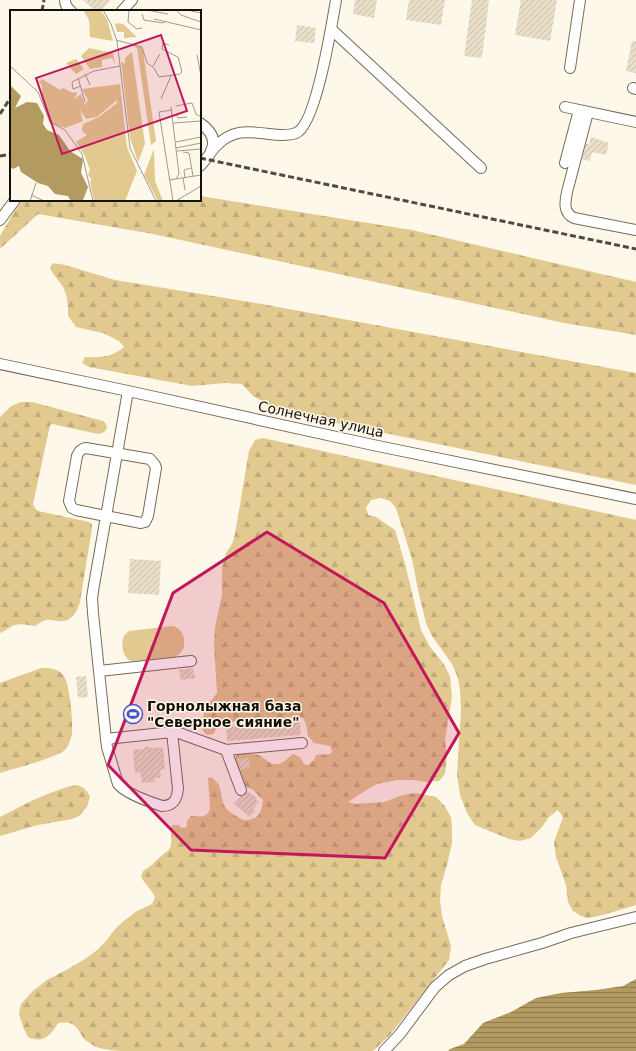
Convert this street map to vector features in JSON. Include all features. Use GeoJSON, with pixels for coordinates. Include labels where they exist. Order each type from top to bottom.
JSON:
{"type":"FeatureCollection","features":[{"type":"Feature","properties":{"kind":"street"},"geometry":{"type":"LineString","coordinates":[[66,0],[65,4],[70,10]]}},
{"type":"Feature","properties":{"kind":"street"},"geometry":{"type":"LineString","coordinates":[[123,10],[132,0]]}},
{"type":"Feature","properties":{"kind":"street"},"geometry":{"type":"LineString","coordinates":[[201,165],[224,138],[230,135],[252,132],[289,135],[297,133],[304,127],[313,106],[331,29],[336,0]]}},
{"type":"Feature","properties":{"kind":"street"},"geometry":{"type":"LineString","coordinates":[[570,68],[580,0]]}},
{"type":"Feature","properties":{"kind":"street"},"geometry":{"type":"LineString","coordinates":[[331,29],[481,168]]}},
{"type":"Feature","properties":{"kind":"street"},"geometry":{"type":"LineString","coordinates":[[565,107],[636,122]]}},
{"type":"Feature","properties":{"kind":"street"},"geometry":{"type":"LineString","coordinates":[[565,163],[583,111]]}},
{"type":"Feature","properties":{"kind":"street"},"geometry":{"type":"LineString","coordinates":[[583,111],[565,200],[567,213],[570,217],[574,218],[636,230]]}},
{"type":"Feature","properties":{"kind":"street"},"geometry":{"type":"LineString","coordinates":[[201,124],[206,127],[212,135],[214,143],[210,153]]}},
{"type":"Feature","properties":{"kind":"street"},"geometry":{"type":"LineString","coordinates":[[0,220],[14,201]]}},
{"type":"Feature","properties":{"kind":"street","name":"Солнечная улица"},"geometry":{"type":"LineString","coordinates":[[0,364],[373,445],[636,499]]}},
{"type":"Feature","properties":{"kind":"street"},"geometry":{"type":"LineString","coordinates":[[128,391],[92,598],[107,747],[120,787],[127,792],[160,805],[166,806],[174,802],[178,789],[172,732]]}},
{"type":"Feature","properties":{"kind":"street"},"geometry":{"type":"LineString","coordinates":[[86,448],[117,453],[150,459],[155,465],[156,468],[149,509],[147,520],[145,522],[141,523],[72,508],[70,501],[77,456],[79,452],[86,448]]}},
{"type":"Feature","properties":{"kind":"street"},"geometry":{"type":"LineString","coordinates":[[99,671],[191,660]]}},
{"type":"Feature","properties":{"kind":"street"},"geometry":{"type":"LineString","coordinates":[[106,739],[172,732],[179,733],[226,750],[302,743]]}},
{"type":"Feature","properties":{"kind":"street"},"geometry":{"type":"LineString","coordinates":[[226,750],[241,790]]}},
{"type":"Feature","properties":{"kind":"street"},"geometry":{"type":"LineString","coordinates":[[384,1051],[400,1034],[435,987],[449,975],[465,966],[571,933],[636,917]]}},
{"type":"Feature","properties":{"kind":"highlighted area"},"geometry":{"type":"Polygon","coordinates":[[[267,532],[384,603],[459,733],[385,858],[191,850],[108,765],[173,593],[267,532]]]}},
{"type":"Feature","properties":{"kind":"green space"},"geometry":{"type":"Polygon","coordinates":[[[201,196],[412,230],[636,282],[636,335],[564,323],[153,234],[38,214],[1,248],[0,236],[22,201],[201,201],[201,196]]]}},
{"type":"Feature","properties":{"kind":"green space"},"geometry":{"type":"Polygon","coordinates":[[[53,263],[65,265],[115,280],[256,303],[636,373],[636,485],[288,413],[270,406],[253,396],[242,384],[225,383],[192,386],[89,367],[82,363],[85,357],[111,355],[124,347],[119,341],[103,333],[76,327],[68,316],[65,291],[50,268],[53,263]]]}},
{"type":"Feature","properties":{"kind":"green space"},"geometry":{"type":"Polygon","coordinates":[[[21,402],[32,402],[103,421],[107,427],[104,432],[98,434],[52,424],[50,425],[33,504],[38,511],[89,522],[92,524],[80,602],[77,609],[73,616],[67,620],[46,620],[35,626],[17,624],[0,633],[0,417],[11,406],[21,402]]]}},
{"type":"Feature","properties":{"kind":"green space"},"geometry":{"type":"Polygon","coordinates":[[[263,438],[636,520],[636,905],[588,918],[573,911],[568,902],[566,885],[556,857],[554,842],[563,817],[558,810],[549,817],[531,838],[520,841],[509,839],[475,825],[467,813],[460,795],[457,775],[461,710],[458,678],[452,664],[432,636],[426,623],[412,559],[396,508],[390,501],[381,498],[371,500],[366,508],[368,515],[376,517],[395,530],[421,630],[430,647],[443,663],[450,676],[452,697],[445,740],[447,756],[445,774],[439,781],[426,782],[397,780],[377,784],[348,802],[355,804],[384,802],[403,795],[415,793],[436,797],[444,805],[451,817],[452,829],[452,843],[441,885],[440,900],[442,916],[451,946],[449,960],[390,1035],[373,1051],[119,1051],[103,1049],[91,1044],[84,1039],[74,1025],[70,1023],[58,1023],[52,1032],[42,1039],[39,1040],[30,1038],[24,1029],[19,1014],[21,1004],[33,991],[47,980],[85,959],[96,951],[125,920],[137,911],[152,904],[155,897],[141,877],[143,871],[170,849],[172,825],[178,825],[181,828],[187,827],[187,821],[191,816],[205,816],[209,812],[208,778],[211,777],[218,783],[224,805],[227,809],[239,818],[248,820],[258,816],[262,808],[263,800],[252,789],[244,784],[236,766],[236,756],[239,754],[250,753],[261,756],[273,764],[278,764],[293,754],[300,757],[304,764],[308,765],[314,760],[316,755],[330,754],[332,751],[330,746],[314,743],[308,736],[306,724],[303,718],[297,717],[226,722],[218,727],[213,734],[208,735],[204,733],[203,729],[202,724],[205,709],[217,693],[214,645],[215,627],[222,595],[222,568],[226,553],[232,544],[235,534],[249,451],[255,440],[263,438]]]}},
{"type":"Feature","properties":{"kind":"green space"},"geometry":{"type":"Polygon","coordinates":[[[172,626],[181,631],[183,636],[184,646],[179,655],[174,657],[132,661],[124,655],[124,636],[129,631],[172,626]]]}},
{"type":"Feature","properties":{"kind":"green space"},"geometry":{"type":"Polygon","coordinates":[[[41,668],[53,669],[61,673],[68,686],[72,720],[70,740],[66,749],[55,756],[0,773],[0,683],[41,668]]]}},
{"type":"Feature","properties":{"kind":"green space"},"geometry":{"type":"Polygon","coordinates":[[[76,785],[85,789],[90,797],[87,807],[79,816],[72,819],[38,825],[0,836],[0,817],[47,794],[76,785]]]}},
{"type":"Feature","properties":{"kind":"shaded area"},"geometry":{"type":"Polygon","coordinates":[[[636,979],[636,1051],[448,1051],[464,1044],[483,1023],[511,1012],[536,998],[561,993],[623,986],[636,979]]]}},
{"type":"Feature","properties":{"kind":"building"},"geometry":{"type":"Polygon","coordinates":[[[83,0],[111,0],[102,10],[94,10],[83,0]]]}},
{"type":"Feature","properties":{"kind":"building"},"geometry":{"type":"Polygon","coordinates":[[[355,0],[377,0],[374,18],[353,14],[355,0]]]}},
{"type":"Feature","properties":{"kind":"building"},"geometry":{"type":"Polygon","coordinates":[[[409,0],[445,0],[441,25],[406,20],[409,0]]]}},
{"type":"Feature","properties":{"kind":"building"},"geometry":{"type":"Polygon","coordinates":[[[472,0],[489,0],[482,58],[464,56],[472,0]]]}},
{"type":"Feature","properties":{"kind":"building"},"geometry":{"type":"Polygon","coordinates":[[[521,0],[557,0],[550,41],[515,35],[521,0]]]}},
{"type":"Feature","properties":{"kind":"building"},"geometry":{"type":"Polygon","coordinates":[[[297,25],[316,28],[314,43],[295,41],[297,25]]]}},
{"type":"Feature","properties":{"kind":"building"},"geometry":{"type":"Polygon","coordinates":[[[632,41],[636,41],[636,73],[626,71],[632,41]]]}},
{"type":"Feature","properties":{"kind":"building"},"geometry":{"type":"Polygon","coordinates":[[[591,137],[609,143],[606,155],[592,152],[590,161],[582,159],[586,144],[589,144],[591,137]]]}},
{"type":"Feature","properties":{"kind":"building"},"geometry":{"type":"Polygon","coordinates":[[[130,559],[161,561],[159,595],[128,593],[130,559]]]}},
{"type":"Feature","properties":{"kind":"building"},"geometry":{"type":"Polygon","coordinates":[[[193,668],[195,678],[181,680],[179,670],[193,668]]]}},
{"type":"Feature","properties":{"kind":"building"},"geometry":{"type":"Polygon","coordinates":[[[86,676],[88,697],[78,698],[76,677],[86,676]]]}},
{"type":"Feature","properties":{"kind":"building"},"geometry":{"type":"Polygon","coordinates":[[[300,721],[301,735],[227,741],[226,727],[300,721]]]}},
{"type":"Feature","properties":{"kind":"building"},"geometry":{"type":"Polygon","coordinates":[[[145,746],[153,748],[163,747],[165,769],[160,770],[161,778],[154,778],[155,782],[142,783],[140,772],[135,773],[133,750],[144,749],[145,746]]]}},
{"type":"Feature","properties":{"kind":"building"},"geometry":{"type":"Polygon","coordinates":[[[249,758],[250,768],[240,769],[238,759],[249,758]]]}},
{"type":"Feature","properties":{"kind":"building"},"geometry":{"type":"Polygon","coordinates":[[[247,792],[257,798],[256,800],[259,802],[253,809],[255,811],[250,817],[234,804],[247,792]]]}},
{"type":"Feature","properties":{"kind":"railway"},"geometry":{"type":"LineString","coordinates":[[42,10],[44,0]]}},
{"type":"Feature","properties":{"kind":"railway"},"geometry":{"type":"LineString","coordinates":[[0,114],[10,99]]}},
{"type":"Feature","properties":{"kind":"railway"},"geometry":{"type":"LineString","coordinates":[[0,156],[10,154]]}},
{"type":"Feature","properties":{"kind":"railway"},"geometry":{"type":"LineString","coordinates":[[201,158],[636,249]]}},
{"type":"Feature","properties":{"kind":"place","name":"Горнолыжная база \"Северное сияние\""},"geometry":{"type":"Point","coordinates":[133,714]}}]}
